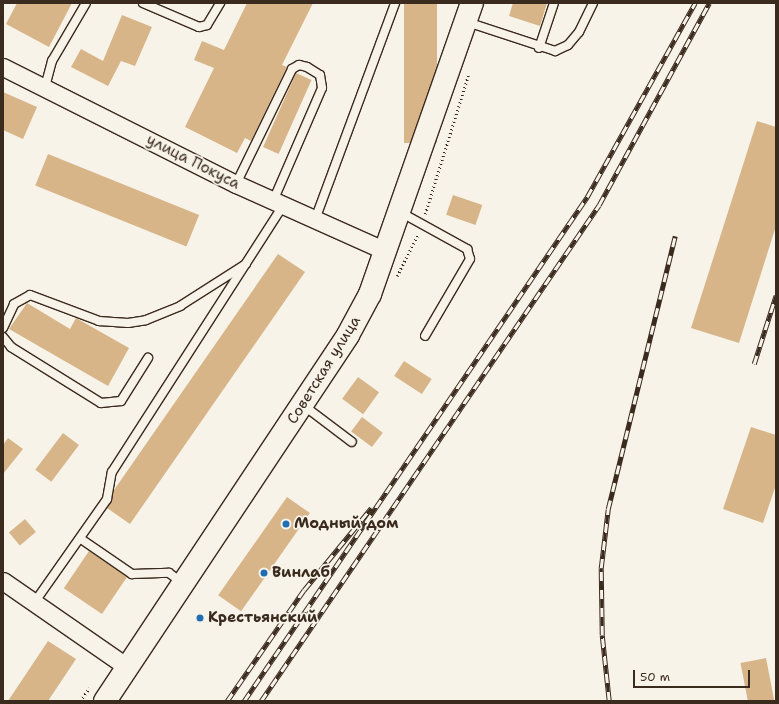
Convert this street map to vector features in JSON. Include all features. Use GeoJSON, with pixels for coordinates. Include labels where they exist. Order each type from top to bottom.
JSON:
{"type":"FeatureCollection","features":[{"type":"Feature","properties":{"kind":"main road","name":"Советская улица"},"geometry":{"type":"LineString","coordinates":[[105,701],[348,335],[370,294],[469,12]]}},
{"type":"Feature","properties":{"kind":"street","name":"улица Покуса"},"geometry":{"type":"LineString","coordinates":[[3,67],[236,184],[278,204],[316,217],[386,251]]}},
{"type":"Feature","properties":{"kind":"street"},"geometry":{"type":"LineString","coordinates":[[3,581],[127,668]]}},
{"type":"Feature","properties":{"kind":"lane"},"geometry":{"type":"LineString","coordinates":[[45,87],[52,60],[86,3]]}},
{"type":"Feature","properties":{"kind":"lane"},"geometry":{"type":"LineString","coordinates":[[143,3],[200,27],[207,25],[220,3]]}},
{"type":"Feature","properties":{"kind":"lane"},"geometry":{"type":"LineString","coordinates":[[316,217],[395,3]]}},
{"type":"Feature","properties":{"kind":"lane"},"geometry":{"type":"LineString","coordinates":[[539,48],[554,3]]}},
{"type":"Feature","properties":{"kind":"lane"},"geometry":{"type":"LineString","coordinates":[[469,12],[539,48],[556,51],[568,45],[587,19],[593,3]]}},
{"type":"Feature","properties":{"kind":"lane"},"geometry":{"type":"LineString","coordinates":[[34,603],[108,499],[112,472],[249,263],[278,204],[322,88],[320,75],[307,67],[299,65],[292,69],[236,184]]}},
{"type":"Feature","properties":{"kind":"lane"},"geometry":{"type":"LineString","coordinates":[[400,211],[467,249],[470,259],[425,336]]}},
{"type":"Feature","properties":{"kind":"lane"},"geometry":{"type":"LineString","coordinates":[[3,328],[14,304],[30,295],[99,321],[128,323],[146,320],[180,306],[249,263]]}},
{"type":"Feature","properties":{"kind":"lane"},"geometry":{"type":"LineString","coordinates":[[3,337],[11,347],[101,403],[121,401],[148,358]]}},
{"type":"Feature","properties":{"kind":"lane"},"geometry":{"type":"LineString","coordinates":[[302,404],[352,442]]}},
{"type":"Feature","properties":{"kind":"lane"},"geometry":{"type":"LineString","coordinates":[[81,539],[132,574],[169,572],[184,584]]}},
{"type":"Feature","properties":{"kind":"path"},"geometry":{"type":"LineString","coordinates":[[80,701],[94,682]]}},
{"type":"Feature","properties":{"kind":"building"},"geometry":{"type":"Polygon","coordinates":[[[17,3],[72,3],[49,47],[6,24],[17,3]]]}},
{"type":"Feature","properties":{"kind":"building"},"geometry":{"type":"Polygon","coordinates":[[[247,3],[313,3],[282,65],[287,67],[251,141],[245,138],[237,153],[185,127],[214,68],[194,60],[202,41],[224,50],[247,3]]]}},
{"type":"Feature","properties":{"kind":"building"},"geometry":{"type":"Polygon","coordinates":[[[404,3],[437,3],[437,143],[404,143],[404,3]]]}},
{"type":"Feature","properties":{"kind":"building"},"geometry":{"type":"Polygon","coordinates":[[[513,3],[547,3],[540,26],[509,16],[513,3]]]}},
{"type":"Feature","properties":{"kind":"building"},"geometry":{"type":"Polygon","coordinates":[[[122,15],[152,27],[135,66],[121,61],[108,86],[71,67],[81,49],[103,61],[122,15]]]}},
{"type":"Feature","properties":{"kind":"building"},"geometry":{"type":"Polygon","coordinates":[[[296,73],[312,80],[279,154],[263,147],[296,73]]]}},
{"type":"Feature","properties":{"kind":"building"},"geometry":{"type":"Polygon","coordinates":[[[3,92],[37,107],[23,139],[3,130],[3,92]]]}},
{"type":"Feature","properties":{"kind":"building"},"geometry":{"type":"Polygon","coordinates":[[[757,121],[776,127],[776,226],[739,343],[691,328],[757,121]]]}},
{"type":"Feature","properties":{"kind":"building"},"geometry":{"type":"Polygon","coordinates":[[[48,154],[199,215],[186,247],[35,186],[48,154]]]}},
{"type":"Feature","properties":{"kind":"building"},"geometry":{"type":"Polygon","coordinates":[[[453,195],[482,205],[475,225],[446,215],[453,195]]]}},
{"type":"Feature","properties":{"kind":"building"},"geometry":{"type":"Polygon","coordinates":[[[278,254],[305,272],[130,524],[107,508],[114,490],[278,254]]]}},
{"type":"Feature","properties":{"kind":"building"},"geometry":{"type":"Polygon","coordinates":[[[27,303],[70,329],[76,318],[129,348],[108,386],[9,329],[27,303]]]}},
{"type":"Feature","properties":{"kind":"building"},"geometry":{"type":"Polygon","coordinates":[[[404,361],[432,379],[422,394],[394,376],[404,361]]]}},
{"type":"Feature","properties":{"kind":"building"},"geometry":{"type":"Polygon","coordinates":[[[358,377],[379,392],[363,414],[342,399],[358,377]]]}},
{"type":"Feature","properties":{"kind":"building"},"geometry":{"type":"Polygon","coordinates":[[[362,417],[383,433],[372,447],[351,431],[362,417]]]}},
{"type":"Feature","properties":{"kind":"building"},"geometry":{"type":"Polygon","coordinates":[[[751,427],[776,435],[776,485],[763,523],[723,509],[751,427]]]}},
{"type":"Feature","properties":{"kind":"building"},"geometry":{"type":"Polygon","coordinates":[[[63,433],[79,445],[51,482],[35,470],[63,433]]]}},
{"type":"Feature","properties":{"kind":"building"},"geometry":{"type":"Polygon","coordinates":[[[8,438],[23,449],[3,474],[3,445],[8,438]]]}},
{"type":"Feature","properties":{"kind":"building"},"geometry":{"type":"Polygon","coordinates":[[[287,497],[310,513],[241,611],[218,595],[287,497]]]}},
{"type":"Feature","properties":{"kind":"building"},"geometry":{"type":"Polygon","coordinates":[[[25,519],[36,532],[20,546],[9,532],[25,519]]]}},
{"type":"Feature","properties":{"kind":"building"},"geometry":{"type":"Polygon","coordinates":[[[89,551],[127,577],[102,614],[64,588],[89,551]]]}},
{"type":"Feature","properties":{"kind":"building"},"geometry":{"type":"Polygon","coordinates":[[[48,641],[76,659],[48,701],[8,701],[48,641]]]}},
{"type":"Feature","properties":{"kind":"building"},"geometry":{"type":"Polygon","coordinates":[[[766,658],[774,701],[748,701],[740,663],[766,658]]]}},
{"type":"Feature","properties":{"kind":"railway"},"geometry":{"type":"LineString","coordinates":[[244,701],[587,197],[695,3]]}},
{"type":"Feature","properties":{"kind":"railway"},"geometry":{"type":"LineString","coordinates":[[261,701],[599,205],[709,3]]}},
{"type":"Feature","properties":{"kind":"railway"},"geometry":{"type":"LineString","coordinates":[[609,701],[602,635],[601,568],[608,509],[675,236]]}},
{"type":"Feature","properties":{"kind":"railway"},"geometry":{"type":"LineString","coordinates":[[754,364],[776,295]]}},
{"type":"Feature","properties":{"kind":"railway"},"geometry":{"type":"LineString","coordinates":[[227,701],[304,590],[371,508]]}},
{"type":"Feature","properties":{"kind":"place","name":"Модный дом"},"geometry":{"type":"Point","coordinates":[286,524]}},
{"type":"Feature","properties":{"kind":"place","name":"Винлаб"},"geometry":{"type":"Point","coordinates":[264,573]}},
{"type":"Feature","properties":{"kind":"place","name":"Крестьянский"},"geometry":{"type":"Point","coordinates":[200,618]}}]}
